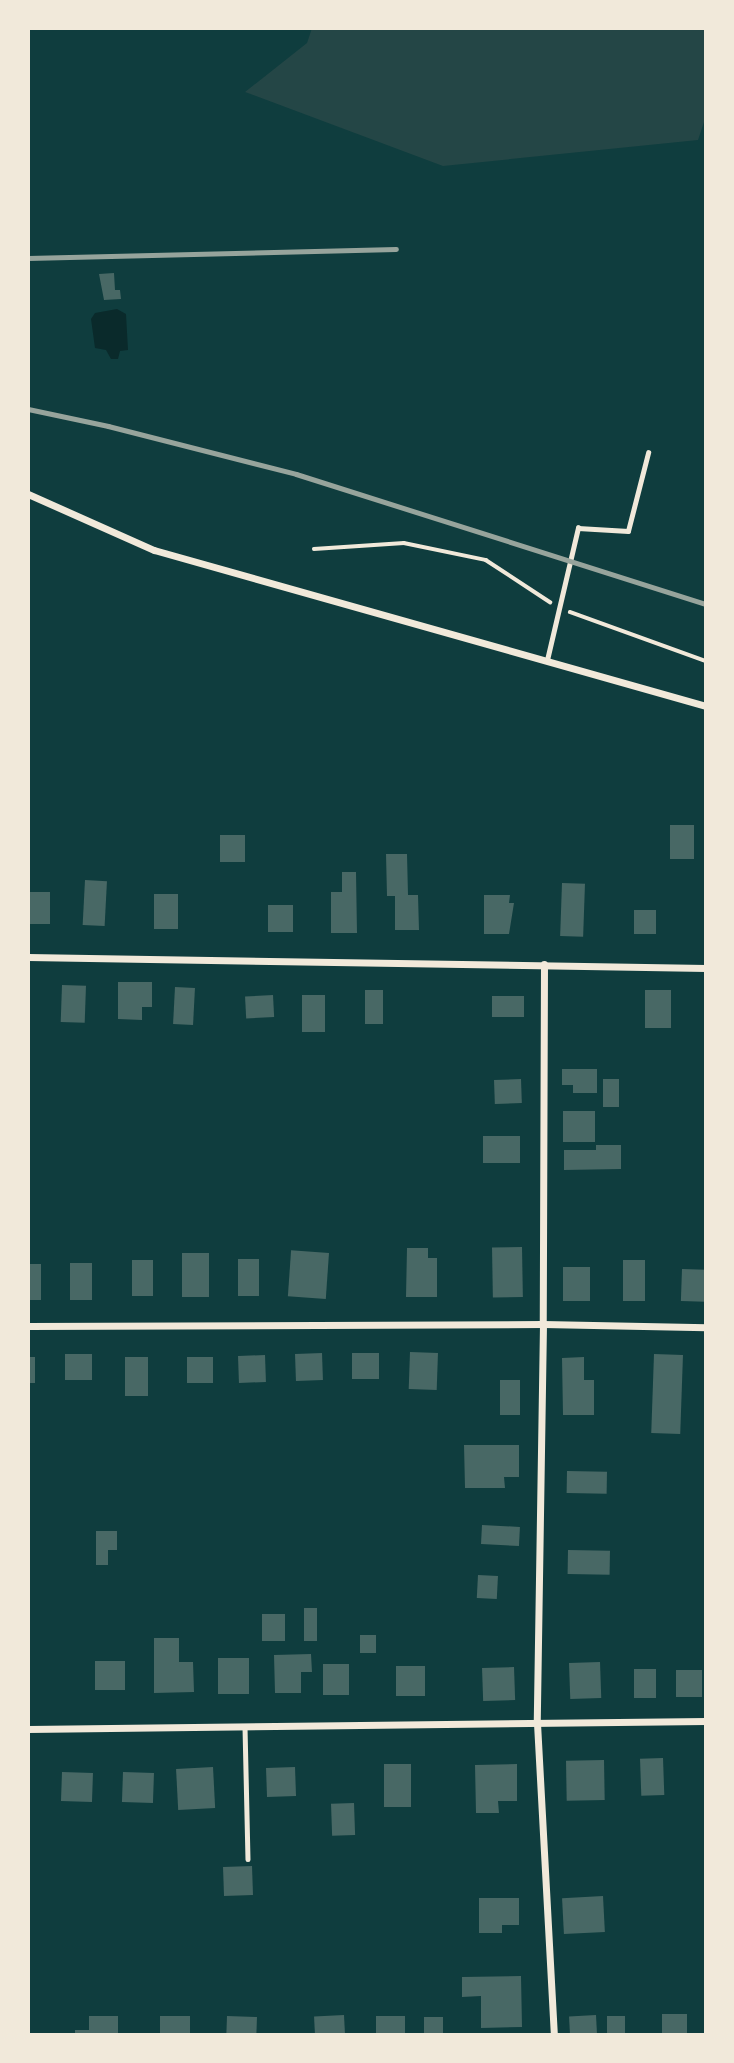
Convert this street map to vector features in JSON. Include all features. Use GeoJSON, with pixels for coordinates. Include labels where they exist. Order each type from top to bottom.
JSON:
{"type":"FeatureCollection","features":[{"type":"Feature","properties":{"kind":"street"},"geometry":{"type":"LineString","coordinates":[[28,494],[154,550],[706,706]]}},
{"type":"Feature","properties":{"kind":"street"},"geometry":{"type":"LineString","coordinates":[[28,957],[706,968]]}},
{"type":"Feature","properties":{"kind":"street"},"geometry":{"type":"LineString","coordinates":[[544,964],[543,1324],[537,1723],[554,2035]]}},
{"type":"Feature","properties":{"kind":"street"},"geometry":{"type":"LineString","coordinates":[[28,1326],[543,1324],[706,1327]]}},
{"type":"Feature","properties":{"kind":"street"},"geometry":{"type":"LineString","coordinates":[[28,1729],[706,1721]]}},
{"type":"Feature","properties":{"kind":"lane"},"geometry":{"type":"LineString","coordinates":[[547,661],[578,528],[628,531],[648,453]]}},
{"type":"Feature","properties":{"kind":"lane"},"geometry":{"type":"LineString","coordinates":[[245,1726],[248,1859]]}},
{"type":"Feature","properties":{"kind":"path"},"geometry":{"type":"LineString","coordinates":[[314,549],[404,543],[486,560],[559,608],[706,661]]}},
{"type":"Feature","properties":{"kind":"shaded area"},"geometry":{"type":"Polygon","coordinates":[[[312,28],[706,28],[706,116],[698,140],[443,166],[245,92],[307,43],[312,28]]]}},
{"type":"Feature","properties":{"kind":"shaded area"},"geometry":{"type":"Polygon","coordinates":[[[117,309],[126,314],[128,350],[120,351],[118,359],[111,359],[106,350],[95,348],[91,319],[95,313],[117,309]]]}},
{"type":"Feature","properties":{"kind":"building"},"geometry":{"type":"Polygon","coordinates":[[[114,273],[115,290],[120,290],[121,299],[104,300],[99,274],[114,273]]]}},
{"type":"Feature","properties":{"kind":"building"},"geometry":{"type":"Polygon","coordinates":[[[670,825],[694,825],[694,859],[670,859],[670,825]]]}},
{"type":"Feature","properties":{"kind":"building"},"geometry":{"type":"Polygon","coordinates":[[[220,835],[245,835],[245,862],[220,862],[220,835]]]}},
{"type":"Feature","properties":{"kind":"building"},"geometry":{"type":"Polygon","coordinates":[[[386,854],[407,854],[408,895],[418,895],[419,930],[395,930],[395,896],[387,896],[386,854]]]}},
{"type":"Feature","properties":{"kind":"building"},"geometry":{"type":"Polygon","coordinates":[[[342,872],[356,872],[357,933],[331,933],[331,892],[342,892],[342,872]]]}},
{"type":"Feature","properties":{"kind":"building"},"geometry":{"type":"Polygon","coordinates":[[[85,880],[107,881],[105,926],[83,925],[85,880]]]}},
{"type":"Feature","properties":{"kind":"building"},"geometry":{"type":"Polygon","coordinates":[[[562,883],[585,884],[583,937],[560,936],[562,883]]]}},
{"type":"Feature","properties":{"kind":"building"},"geometry":{"type":"Polygon","coordinates":[[[28,892],[50,892],[50,924],[28,924],[28,892]]]}},
{"type":"Feature","properties":{"kind":"building"},"geometry":{"type":"Polygon","coordinates":[[[154,894],[178,894],[178,929],[154,929],[154,894]]]}},
{"type":"Feature","properties":{"kind":"building"},"geometry":{"type":"Polygon","coordinates":[[[484,895],[510,895],[509,903],[514,903],[509,934],[484,934],[484,895]]]}},
{"type":"Feature","properties":{"kind":"building"},"geometry":{"type":"Polygon","coordinates":[[[268,905],[293,905],[293,932],[268,932],[268,905]]]}},
{"type":"Feature","properties":{"kind":"building"},"geometry":{"type":"Polygon","coordinates":[[[634,910],[656,910],[656,934],[634,934],[634,910]]]}},
{"type":"Feature","properties":{"kind":"building"},"geometry":{"type":"Polygon","coordinates":[[[118,982],[152,982],[152,1007],[142,1007],[142,1020],[118,1019],[118,982]]]}},
{"type":"Feature","properties":{"kind":"building"},"geometry":{"type":"Polygon","coordinates":[[[62,985],[86,986],[85,1023],[61,1022],[62,985]]]}},
{"type":"Feature","properties":{"kind":"building"},"geometry":{"type":"Polygon","coordinates":[[[175,987],[195,988],[193,1025],[173,1024],[175,987]]]}},
{"type":"Feature","properties":{"kind":"building"},"geometry":{"type":"Polygon","coordinates":[[[365,990],[383,990],[383,1024],[365,1024],[365,990]]]}},
{"type":"Feature","properties":{"kind":"building"},"geometry":{"type":"Polygon","coordinates":[[[645,990],[671,990],[671,1028],[645,1028],[645,990]]]}},
{"type":"Feature","properties":{"kind":"building"},"geometry":{"type":"Polygon","coordinates":[[[273,995],[274,1017],[246,1018],[245,996],[273,995]]]}},
{"type":"Feature","properties":{"kind":"building"},"geometry":{"type":"Polygon","coordinates":[[[302,995],[325,995],[325,1032],[302,1032],[302,995]]]}},
{"type":"Feature","properties":{"kind":"building"},"geometry":{"type":"Polygon","coordinates":[[[492,996],[524,996],[524,1017],[492,1017],[492,996]]]}},
{"type":"Feature","properties":{"kind":"building"},"geometry":{"type":"Polygon","coordinates":[[[562,1069],[597,1069],[597,1093],[573,1093],[573,1085],[562,1085],[562,1069]]]}},
{"type":"Feature","properties":{"kind":"building"},"geometry":{"type":"Polygon","coordinates":[[[521,1079],[522,1103],[495,1104],[494,1080],[521,1079]]]}},
{"type":"Feature","properties":{"kind":"building"},"geometry":{"type":"Polygon","coordinates":[[[603,1079],[619,1079],[619,1107],[603,1107],[603,1079]]]}},
{"type":"Feature","properties":{"kind":"building"},"geometry":{"type":"Polygon","coordinates":[[[563,1111],[595,1111],[595,1142],[563,1142],[563,1111]]]}},
{"type":"Feature","properties":{"kind":"building"},"geometry":{"type":"Polygon","coordinates":[[[483,1136],[520,1136],[520,1163],[483,1163],[483,1136]]]}},
{"type":"Feature","properties":{"kind":"building"},"geometry":{"type":"Polygon","coordinates":[[[596,1145],[621,1145],[621,1169],[564,1170],[564,1150],[596,1150],[596,1145]]]}},
{"type":"Feature","properties":{"kind":"building"},"geometry":{"type":"Polygon","coordinates":[[[522,1247],[523,1297],[493,1298],[492,1248],[522,1247]]]}},
{"type":"Feature","properties":{"kind":"building"},"geometry":{"type":"Polygon","coordinates":[[[407,1248],[428,1248],[428,1258],[437,1258],[437,1297],[406,1297],[407,1248]]]}},
{"type":"Feature","properties":{"kind":"building"},"geometry":{"type":"Polygon","coordinates":[[[291,1250],[329,1253],[326,1299],[288,1296],[291,1250]]]}},
{"type":"Feature","properties":{"kind":"building"},"geometry":{"type":"Polygon","coordinates":[[[182,1253],[209,1253],[209,1297],[182,1297],[182,1253]]]}},
{"type":"Feature","properties":{"kind":"building"},"geometry":{"type":"Polygon","coordinates":[[[238,1259],[259,1259],[259,1296],[238,1296],[238,1259]]]}},
{"type":"Feature","properties":{"kind":"building"},"geometry":{"type":"Polygon","coordinates":[[[132,1260],[153,1260],[153,1296],[132,1296],[132,1260]]]}},
{"type":"Feature","properties":{"kind":"building"},"geometry":{"type":"Polygon","coordinates":[[[623,1260],[645,1260],[645,1301],[623,1301],[623,1260]]]}},
{"type":"Feature","properties":{"kind":"building"},"geometry":{"type":"Polygon","coordinates":[[[70,1263],[92,1263],[92,1300],[70,1300],[70,1263]]]}},
{"type":"Feature","properties":{"kind":"building"},"geometry":{"type":"Polygon","coordinates":[[[28,1264],[41,1264],[41,1300],[28,1300],[28,1264]]]}},
{"type":"Feature","properties":{"kind":"building"},"geometry":{"type":"Polygon","coordinates":[[[563,1267],[590,1267],[590,1301],[563,1301],[563,1267]]]}},
{"type":"Feature","properties":{"kind":"building"},"geometry":{"type":"Polygon","coordinates":[[[682,1269],[706,1270],[705,1302],[681,1301],[682,1269]]]}},
{"type":"Feature","properties":{"kind":"building"},"geometry":{"type":"Polygon","coordinates":[[[410,1352],[438,1353],[437,1390],[409,1389],[410,1352]]]}},
{"type":"Feature","properties":{"kind":"building"},"geometry":{"type":"Polygon","coordinates":[[[322,1353],[323,1380],[296,1381],[295,1354],[322,1353]]]}},
{"type":"Feature","properties":{"kind":"building"},"geometry":{"type":"Polygon","coordinates":[[[352,1353],[379,1353],[379,1379],[352,1379],[352,1353]]]}},
{"type":"Feature","properties":{"kind":"building"},"geometry":{"type":"Polygon","coordinates":[[[65,1354],[92,1354],[92,1380],[65,1380],[65,1354]]]}},
{"type":"Feature","properties":{"kind":"building"},"geometry":{"type":"Polygon","coordinates":[[[654,1354],[683,1355],[680,1434],[651,1433],[654,1354]]]}},
{"type":"Feature","properties":{"kind":"building"},"geometry":{"type":"Polygon","coordinates":[[[265,1355],[266,1382],[239,1383],[238,1356],[265,1355]]]}},
{"type":"Feature","properties":{"kind":"building"},"geometry":{"type":"Polygon","coordinates":[[[28,1357],[35,1357],[35,1383],[28,1383],[28,1357]]]}},
{"type":"Feature","properties":{"kind":"building"},"geometry":{"type":"Polygon","coordinates":[[[125,1357],[148,1357],[148,1396],[125,1396],[125,1357]]]}},
{"type":"Feature","properties":{"kind":"building"},"geometry":{"type":"Polygon","coordinates":[[[187,1357],[213,1357],[213,1383],[187,1383],[187,1357]]]}},
{"type":"Feature","properties":{"kind":"building"},"geometry":{"type":"Polygon","coordinates":[[[584,1357],[584,1380],[594,1380],[594,1415],[563,1415],[562,1358],[584,1357]]]}},
{"type":"Feature","properties":{"kind":"building"},"geometry":{"type":"Polygon","coordinates":[[[500,1380],[520,1380],[520,1415],[500,1415],[500,1380]]]}},
{"type":"Feature","properties":{"kind":"building"},"geometry":{"type":"Polygon","coordinates":[[[464,1445],[519,1445],[519,1477],[504,1477],[505,1488],[465,1488],[464,1445]]]}},
{"type":"Feature","properties":{"kind":"building"},"geometry":{"type":"Polygon","coordinates":[[[567,1471],[607,1472],[607,1494],[567,1493],[567,1471]]]}},
{"type":"Feature","properties":{"kind":"building"},"geometry":{"type":"Polygon","coordinates":[[[482,1525],[520,1527],[519,1546],[481,1544],[482,1525]]]}},
{"type":"Feature","properties":{"kind":"building"},"geometry":{"type":"Polygon","coordinates":[[[96,1531],[117,1531],[117,1550],[108,1550],[108,1565],[96,1565],[96,1531]]]}},
{"type":"Feature","properties":{"kind":"building"},"geometry":{"type":"Polygon","coordinates":[[[568,1550],[610,1551],[610,1575],[568,1574],[568,1550]]]}},
{"type":"Feature","properties":{"kind":"building"},"geometry":{"type":"Polygon","coordinates":[[[478,1575],[498,1576],[497,1599],[477,1598],[478,1575]]]}},
{"type":"Feature","properties":{"kind":"building"},"geometry":{"type":"Polygon","coordinates":[[[304,1608],[317,1608],[317,1641],[304,1641],[304,1608]]]}},
{"type":"Feature","properties":{"kind":"building"},"geometry":{"type":"Polygon","coordinates":[[[262,1614],[285,1614],[285,1641],[262,1641],[262,1614]]]}},
{"type":"Feature","properties":{"kind":"building"},"geometry":{"type":"Polygon","coordinates":[[[360,1635],[376,1635],[376,1653],[360,1653],[360,1635]]]}},
{"type":"Feature","properties":{"kind":"building"},"geometry":{"type":"Polygon","coordinates":[[[154,1638],[179,1638],[179,1662],[193,1662],[194,1692],[154,1693],[154,1638]]]}},
{"type":"Feature","properties":{"kind":"building"},"geometry":{"type":"Polygon","coordinates":[[[311,1654],[312,1672],[301,1672],[301,1693],[275,1693],[274,1655],[311,1654]]]}},
{"type":"Feature","properties":{"kind":"building"},"geometry":{"type":"Polygon","coordinates":[[[218,1658],[249,1658],[249,1694],[218,1694],[218,1658]]]}},
{"type":"Feature","properties":{"kind":"building"},"geometry":{"type":"Polygon","coordinates":[[[95,1661],[125,1661],[125,1690],[95,1690],[95,1661]]]}},
{"type":"Feature","properties":{"kind":"building"},"geometry":{"type":"Polygon","coordinates":[[[600,1662],[601,1698],[570,1699],[569,1663],[600,1662]]]}},
{"type":"Feature","properties":{"kind":"building"},"geometry":{"type":"Polygon","coordinates":[[[323,1664],[349,1664],[349,1695],[323,1695],[323,1664]]]}},
{"type":"Feature","properties":{"kind":"building"},"geometry":{"type":"Polygon","coordinates":[[[396,1666],[425,1666],[425,1696],[396,1696],[396,1666]]]}},
{"type":"Feature","properties":{"kind":"building"},"geometry":{"type":"Polygon","coordinates":[[[514,1667],[515,1700],[483,1701],[482,1668],[514,1667]]]}},
{"type":"Feature","properties":{"kind":"building"},"geometry":{"type":"Polygon","coordinates":[[[634,1669],[656,1669],[656,1698],[634,1698],[634,1669]]]}},
{"type":"Feature","properties":{"kind":"building"},"geometry":{"type":"Polygon","coordinates":[[[676,1670],[702,1670],[702,1697],[676,1697],[676,1670]]]}},
{"type":"Feature","properties":{"kind":"building"},"geometry":{"type":"Polygon","coordinates":[[[663,1758],[664,1795],[641,1796],[640,1759],[663,1758]]]}},
{"type":"Feature","properties":{"kind":"building"},"geometry":{"type":"Polygon","coordinates":[[[604,1760],[605,1800],[567,1801],[566,1761],[604,1760]]]}},
{"type":"Feature","properties":{"kind":"building"},"geometry":{"type":"Polygon","coordinates":[[[384,1764],[411,1764],[411,1807],[384,1807],[384,1764]]]}},
{"type":"Feature","properties":{"kind":"building"},"geometry":{"type":"Polygon","coordinates":[[[517,1764],[517,1801],[498,1801],[499,1813],[476,1813],[475,1765],[517,1764]]]}},
{"type":"Feature","properties":{"kind":"building"},"geometry":{"type":"Polygon","coordinates":[[[213,1767],[215,1808],[178,1810],[176,1769],[213,1767]]]}},
{"type":"Feature","properties":{"kind":"building"},"geometry":{"type":"Polygon","coordinates":[[[295,1767],[296,1796],[267,1797],[266,1768],[295,1767]]]}},
{"type":"Feature","properties":{"kind":"building"},"geometry":{"type":"Polygon","coordinates":[[[62,1772],[93,1773],[92,1802],[61,1801],[62,1772]]]}},
{"type":"Feature","properties":{"kind":"building"},"geometry":{"type":"Polygon","coordinates":[[[123,1772],[154,1773],[153,1803],[122,1802],[123,1772]]]}},
{"type":"Feature","properties":{"kind":"building"},"geometry":{"type":"Polygon","coordinates":[[[354,1803],[355,1835],[332,1836],[331,1804],[354,1803]]]}},
{"type":"Feature","properties":{"kind":"building"},"geometry":{"type":"Polygon","coordinates":[[[252,1866],[253,1895],[224,1896],[223,1867],[252,1866]]]}},
{"type":"Feature","properties":{"kind":"building"},"geometry":{"type":"Polygon","coordinates":[[[603,1896],[605,1932],[564,1934],[562,1898],[603,1896]]]}},
{"type":"Feature","properties":{"kind":"building"},"geometry":{"type":"Polygon","coordinates":[[[479,1898],[519,1898],[519,1925],[502,1925],[502,1933],[479,1933],[479,1898]]]}},
{"type":"Feature","properties":{"kind":"building"},"geometry":{"type":"Polygon","coordinates":[[[521,1976],[522,2027],[481,2028],[481,1996],[462,1997],[462,1977],[521,1976]]]}},
{"type":"Feature","properties":{"kind":"building"},"geometry":{"type":"Polygon","coordinates":[[[662,2014],[687,2014],[687,2035],[662,2035],[662,2014]]]}},
{"type":"Feature","properties":{"kind":"building"},"geometry":{"type":"Polygon","coordinates":[[[344,2015],[345,2035],[315,2035],[314,2017],[344,2015]]]}},
{"type":"Feature","properties":{"kind":"building"},"geometry":{"type":"Polygon","coordinates":[[[596,2015],[597,2035],[570,2035],[569,2016],[596,2015]]]}},
{"type":"Feature","properties":{"kind":"building"},"geometry":{"type":"Polygon","coordinates":[[[89,2016],[118,2016],[118,2035],[75,2035],[75,2030],[89,2030],[89,2016]]]}},
{"type":"Feature","properties":{"kind":"building"},"geometry":{"type":"Polygon","coordinates":[[[160,2016],[190,2016],[190,2035],[160,2035],[160,2016]]]}},
{"type":"Feature","properties":{"kind":"building"},"geometry":{"type":"Polygon","coordinates":[[[227,2016],[257,2017],[256,2035],[226,2035],[227,2016]]]}},
{"type":"Feature","properties":{"kind":"building"},"geometry":{"type":"Polygon","coordinates":[[[376,2016],[405,2016],[405,2035],[376,2035],[376,2016]]]}},
{"type":"Feature","properties":{"kind":"building"},"geometry":{"type":"Polygon","coordinates":[[[607,2016],[625,2016],[625,2035],[607,2035],[607,2016]]]}},
{"type":"Feature","properties":{"kind":"building"},"geometry":{"type":"Polygon","coordinates":[[[424,2017],[443,2017],[443,2035],[424,2035],[424,2017]]]}},
{"type":"Feature","properties":{"kind":"railway"},"geometry":{"type":"LineString","coordinates":[[28,258],[396,249]]}},
{"type":"Feature","properties":{"kind":"railway"},"geometry":{"type":"LineString","coordinates":[[28,409],[108,426],[296,474],[706,604]]}}]}
